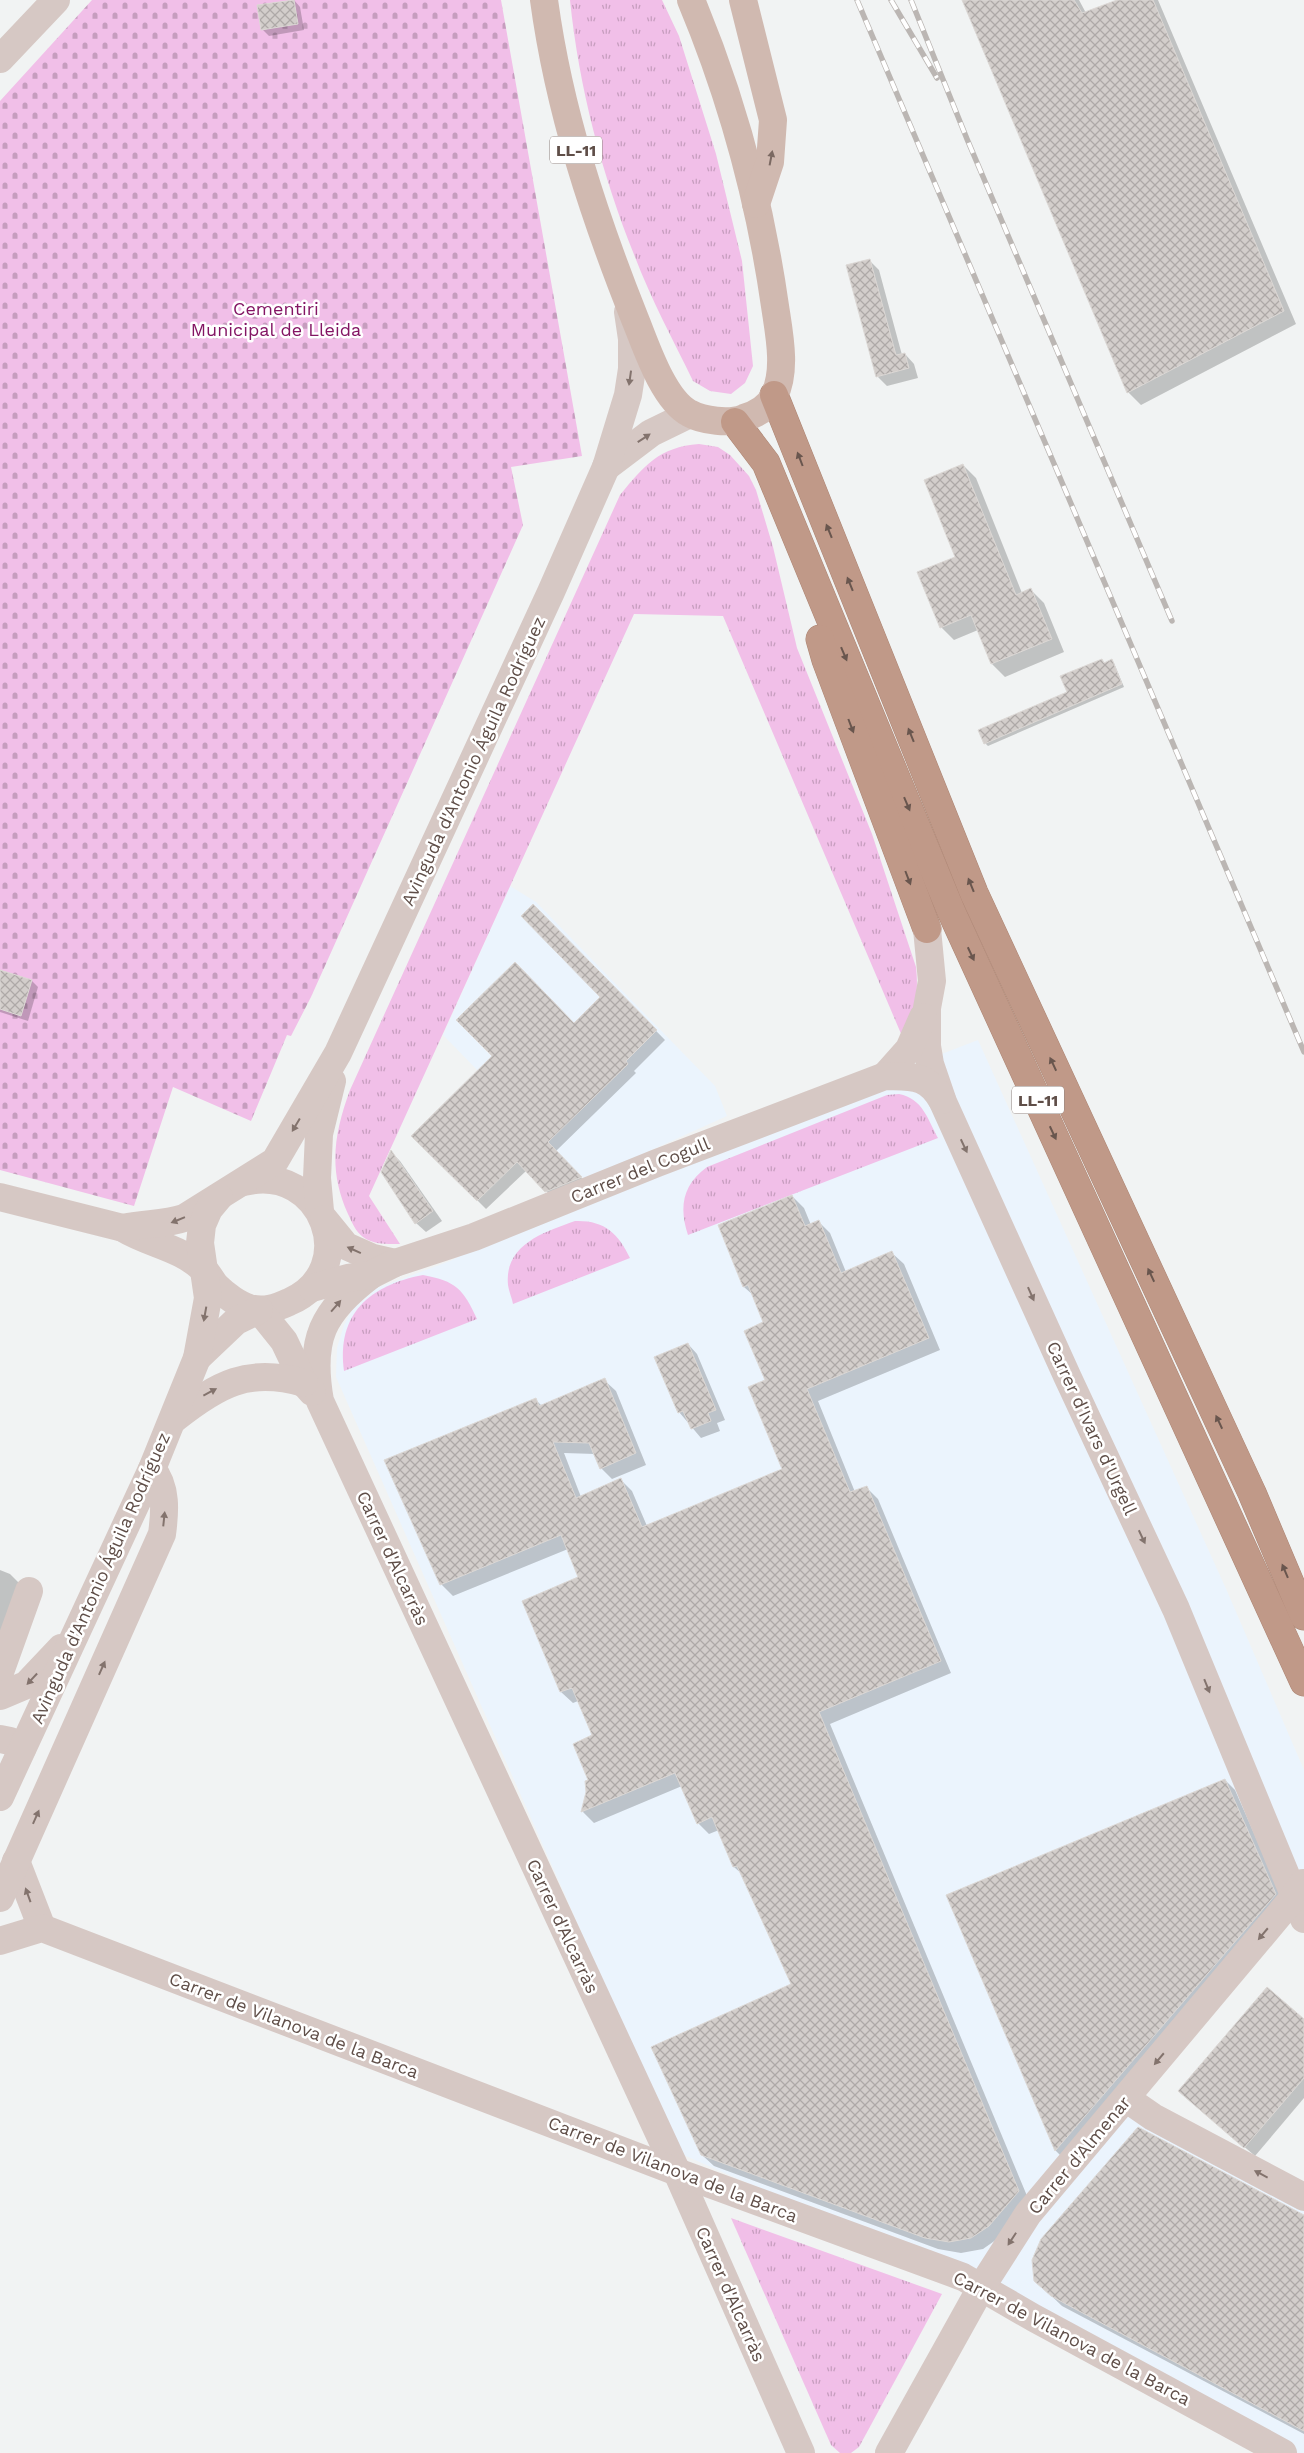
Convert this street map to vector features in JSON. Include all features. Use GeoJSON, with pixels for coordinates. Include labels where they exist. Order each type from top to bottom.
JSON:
{"type":"FeatureCollection","features":[{"type":"Feature","properties":{"kind":"highway","name":"LL-11"},"geometry":{"type":"LineString","coordinates":[[774,395],[974,893],[1252,1493],[1304,1616]]}},
{"type":"Feature","properties":{"kind":"highway","name":"LL-11"},"geometry":{"type":"LineString","coordinates":[[735,422],[766,462],[951,911],[1304,1682]]}},
{"type":"Feature","properties":{"kind":"highway"},"geometry":{"type":"LineString","coordinates":[[785,512],[826,660],[927,929]]}},
{"type":"Feature","properties":{"kind":"main road","name":"LL-11"},"geometry":{"type":"LineString","coordinates":[[544,0],[560,86],[584,181],[653,362],[670,392],[682,408],[690,414]]}},
{"type":"Feature","properties":{"kind":"main road"},"geometry":{"type":"LineString","coordinates":[[690,414],[735,422],[756,414],[765,408],[774,395],[781,358],[769,266],[756,204],[737,130],[691,0]]}},
{"type":"Feature","properties":{"kind":"main road"},"geometry":{"type":"LineString","coordinates":[[743,0],[773,120],[770,162],[756,204]]}},
{"type":"Feature","properties":{"kind":"street"},"geometry":{"type":"LineString","coordinates":[[0,59],[56,0]]}},
{"type":"Feature","properties":{"kind":"street","name":"Avinguda d'Antonio Águila Rodríguez"},"geometry":{"type":"LineString","coordinates":[[0,1797],[11,1744],[77,1630],[152,1469],[198,1358],[208,1298],[200,1249],[202,1225],[210,1209],[230,1190],[275,1161],[338,1053],[555,584],[606,467],[624,410],[632,369],[632,339],[626,295]]}},
{"type":"Feature","properties":{"kind":"street","name":"Avinguda d'Antonio Águila Rodríguez"},"geometry":{"type":"LineString","coordinates":[[606,467],[651,433],[690,414]]}},
{"type":"Feature","properties":{"kind":"street","name":"Carrer d'Ivars d'Urgell"},"geometry":{"type":"LineString","coordinates":[[927,929],[932,981],[927,1008],[927,1046],[930,1064],[943,1102],[1068,1378],[1176,1609],[1301,1899]]}},
{"type":"Feature","properties":{"kind":"street"},"geometry":{"type":"LineString","coordinates":[[885,1076],[909,1049],[927,1008]]}},
{"type":"Feature","properties":{"kind":"street","name":"Avinguda d'Antonio Águila Rodríguez"},"geometry":{"type":"LineString","coordinates":[[198,1358],[236,1321],[259,1310],[275,1309],[302,1296],[312,1288],[322,1275],[328,1239],[322,1215],[317,1178],[318,1134],[338,1053]]}},
{"type":"Feature","properties":{"kind":"street"},"geometry":{"type":"LineString","coordinates":[[885,1076],[924,1080],[932,1085],[943,1102]]}},
{"type":"Feature","properties":{"kind":"street","name":"Carrer del Cogull"},"geometry":{"type":"LineString","coordinates":[[312,1288],[348,1278],[371,1275],[395,1263],[474,1237],[657,1163],[885,1076]]}},
{"type":"Feature","properties":{"kind":"street"},"geometry":{"type":"LineString","coordinates":[[123,1228],[136,1225],[169,1223],[184,1218],[230,1190],[258,1179],[276,1180],[301,1191],[346,1246],[373,1258],[395,1263]]}},
{"type":"Feature","properties":{"kind":"street"},"geometry":{"type":"LineString","coordinates":[[0,1197],[123,1228],[136,1236],[167,1246],[187,1256],[204,1270],[218,1287],[236,1301],[247,1307],[259,1310]]}},
{"type":"Feature","properties":{"kind":"street","name":"Carrer d'Alcarràs"},"geometry":{"type":"LineString","coordinates":[[314,1390],[319,1338],[328,1315],[350,1291],[371,1275]]}},
{"type":"Feature","properties":{"kind":"street","name":"Carrer d'Alcarràs"},"geometry":{"type":"LineString","coordinates":[[312,1288],[306,1316],[305,1344],[314,1390]]}},
{"type":"Feature","properties":{"kind":"street","name":"Carrer d'Alcarràs"},"geometry":{"type":"LineString","coordinates":[[259,1310],[284,1341],[314,1390],[677,2172],[801,2453]]}},
{"type":"Feature","properties":{"kind":"street"},"geometry":{"type":"LineString","coordinates":[[171,1421],[204,1395],[228,1383],[252,1377],[274,1376],[314,1390]]}},
{"type":"Feature","properties":{"kind":"street"},"geometry":{"type":"LineString","coordinates":[[0,1898],[162,1534],[164,1510],[162,1489],[158,1476],[152,1469]]}},
{"type":"Feature","properties":{"kind":"street"},"geometry":{"type":"LineString","coordinates":[[0,1672],[30,1591]]}},
{"type":"Feature","properties":{"kind":"street"},"geometry":{"type":"LineString","coordinates":[[0,1696],[26,1685],[77,1630]]}},
{"type":"Feature","properties":{"kind":"street"},"geometry":{"type":"LineString","coordinates":[[0,1941],[42,1928],[16,1862]]}},
{"type":"Feature","properties":{"kind":"street","name":"Carrer d'Almenar"},"geometry":{"type":"LineString","coordinates":[[890,2453],[982,2286],[1028,2214],[1301,1899]]}},
{"type":"Feature","properties":{"kind":"street","name":"Carrer de Vilanova de la Barca"},"geometry":{"type":"LineString","coordinates":[[42,1928],[677,2172],[955,2274],[982,2286],[1034,2318],[1284,2453]]}},
{"type":"Feature","properties":{"kind":"street"},"geometry":{"type":"LineString","coordinates":[[1127,2098],[1152,2117],[1304,2197]]}},
{"type":"Feature","properties":{"kind":"shaded area"},"geometry":{"type":"Polygon","coordinates":[[[510,886],[536,902],[715,1086],[727,1116],[585,1180],[443,1035],[510,886]],[[515,962],[456,1020],[561,1128],[628,1064],[581,1016],[574,1023],[515,962]]]}},
{"type":"Feature","properties":{"kind":"shaded area"},"geometry":{"type":"Polygon","coordinates":[[[978,1040],[1227,1591],[1304,1770],[1304,1881],[1131,2100],[1304,2192],[1304,2453],[1283,2453],[982,2286],[679,2153],[336,1377],[337,1348],[344,1325],[352,1310],[377,1288],[450,1261],[621,1177],[978,1040]]]}},
{"type":"Feature","properties":{"kind":"green space","name":"Cementiri Municipal de Lleida"},"geometry":{"type":"Polygon","coordinates":[[[92,0],[501,0],[582,456],[511,467],[523,525],[311,997],[291,1036],[287,1035],[251,1121],[173,1087],[134,1206],[0,1170],[0,101],[92,0]]]}},
{"type":"Feature","properties":{"kind":"green space"},"geometry":{"type":"Polygon","coordinates":[[[570,0],[662,0],[679,36],[716,154],[742,261],[753,366],[745,383],[731,394],[710,391],[693,381],[641,273],[602,163],[579,66],[570,0]]]}},
{"type":"Feature","properties":{"kind":"green space"},"geometry":{"type":"Polygon","coordinates":[[[699,444],[718,447],[730,455],[749,476],[756,490],[773,547],[797,648],[872,834],[916,967],[916,995],[910,1018],[902,1036],[723,616],[634,614],[369,1196],[400,1244],[381,1244],[367,1240],[360,1235],[348,1214],[342,1198],[336,1167],[337,1137],[344,1106],[350,1090],[620,495],[645,467],[663,454],[673,449],[699,444]]]}},
{"type":"Feature","properties":{"kind":"green space"},"geometry":{"type":"Polygon","coordinates":[[[899,1094],[914,1100],[919,1105],[938,1138],[688,1235],[683,1206],[685,1198],[692,1181],[707,1167],[887,1095],[899,1094]]]}},
{"type":"Feature","properties":{"kind":"green space"},"geometry":{"type":"Polygon","coordinates":[[[575,1221],[594,1223],[609,1230],[615,1235],[630,1258],[513,1304],[508,1285],[508,1271],[513,1259],[529,1242],[540,1235],[575,1221]]]}},
{"type":"Feature","properties":{"kind":"green space"},"geometry":{"type":"Polygon","coordinates":[[[423,1275],[443,1280],[457,1288],[467,1300],[477,1319],[344,1371],[343,1351],[346,1333],[352,1318],[361,1305],[387,1286],[423,1275]]]}},
{"type":"Feature","properties":{"kind":"green space"},"geometry":{"type":"Polygon","coordinates":[[[731,2218],[942,2294],[859,2447],[851,2453],[840,2453],[831,2445],[731,2218]]]}},
{"type":"Feature","properties":{"kind":"building"},"geometry":{"type":"Polygon","coordinates":[[[294,0],[298,24],[261,30],[257,5],[294,0]]]}},
{"type":"Feature","properties":{"kind":"building"},"geometry":{"type":"Polygon","coordinates":[[[962,0],[1074,0],[1082,13],[1117,0],[1153,0],[1284,311],[1127,393],[962,0]]]}},
{"type":"Feature","properties":{"kind":"building"},"geometry":{"type":"Polygon","coordinates":[[[870,259],[896,355],[905,353],[909,368],[876,377],[846,265],[870,259]]]}},
{"type":"Feature","properties":{"kind":"building"},"geometry":{"type":"Polygon","coordinates":[[[963,464],[1016,595],[1031,588],[1052,639],[991,664],[971,615],[940,628],[917,572],[955,557],[924,480],[963,464]]]}},
{"type":"Feature","properties":{"kind":"building"},"geometry":{"type":"Polygon","coordinates":[[[1102,659],[1104,663],[1112,659],[1122,684],[984,744],[978,730],[1067,692],[1060,676],[1102,659]]]}},
{"type":"Feature","properties":{"kind":"building"},"geometry":{"type":"Polygon","coordinates":[[[533,904],[657,1030],[626,1061],[628,1064],[548,1142],[582,1177],[545,1192],[517,1162],[477,1201],[411,1136],[492,1056],[456,1020],[515,962],[574,1023],[600,997],[521,916],[533,904]]]}},
{"type":"Feature","properties":{"kind":"building"},"geometry":{"type":"Polygon","coordinates":[[[0,970],[32,980],[21,1016],[0,1009],[0,970]]]}},
{"type":"Feature","properties":{"kind":"building"},"geometry":{"type":"Polygon","coordinates":[[[391,1150],[433,1211],[415,1224],[381,1172],[391,1150]]]}},
{"type":"Feature","properties":{"kind":"building"},"geometry":{"type":"Polygon","coordinates":[[[792,1195],[805,1226],[819,1220],[841,1273],[892,1251],[929,1338],[807,1389],[850,1492],[867,1486],[941,1661],[819,1712],[1019,2191],[989,2226],[971,2238],[949,2242],[925,2238],[701,2155],[651,2047],[791,1984],[737,1866],[733,1867],[712,1817],[697,1824],[675,1773],[581,1812],[586,1792],[585,1781],[588,1780],[573,1744],[592,1735],[572,1688],[560,1692],[522,1601],[578,1577],[561,1535],[440,1585],[384,1460],[536,1398],[539,1406],[605,1378],[636,1453],[600,1469],[589,1443],[553,1442],[576,1498],[621,1478],[642,1527],[782,1469],[748,1387],[765,1380],[744,1331],[763,1322],[748,1285],[743,1287],[718,1225],[792,1195]]]}},
{"type":"Feature","properties":{"kind":"building"},"geometry":{"type":"Polygon","coordinates":[[[688,1343],[716,1410],[708,1413],[711,1421],[691,1429],[683,1411],[678,1413],[654,1357],[688,1343]]]}},
{"type":"Feature","properties":{"kind":"building"},"geometry":{"type":"Polygon","coordinates":[[[1225,1779],[1276,1894],[1055,2151],[946,1895],[1225,1779]]]}},
{"type":"Feature","properties":{"kind":"building"},"geometry":{"type":"Polygon","coordinates":[[[1267,1987],[1304,2019],[1304,2078],[1244,2148],[1178,2091],[1267,1987]]]}},
{"type":"Feature","properties":{"kind":"building"},"geometry":{"type":"Polygon","coordinates":[[[1138,2127],[1304,2215],[1304,2431],[1051,2296],[1034,2281],[1032,2260],[1041,2239],[1138,2127]]]}},
{"type":"Feature","properties":{"kind":"railway"},"geometry":{"type":"LineString","coordinates":[[857,0],[1304,1052]]}},
{"type":"Feature","properties":{"kind":"railway"},"geometry":{"type":"LineString","coordinates":[[891,0],[937,78]]}},
{"type":"Feature","properties":{"kind":"railway"},"geometry":{"type":"LineString","coordinates":[[911,0],[967,139],[1172,621]]}}]}
